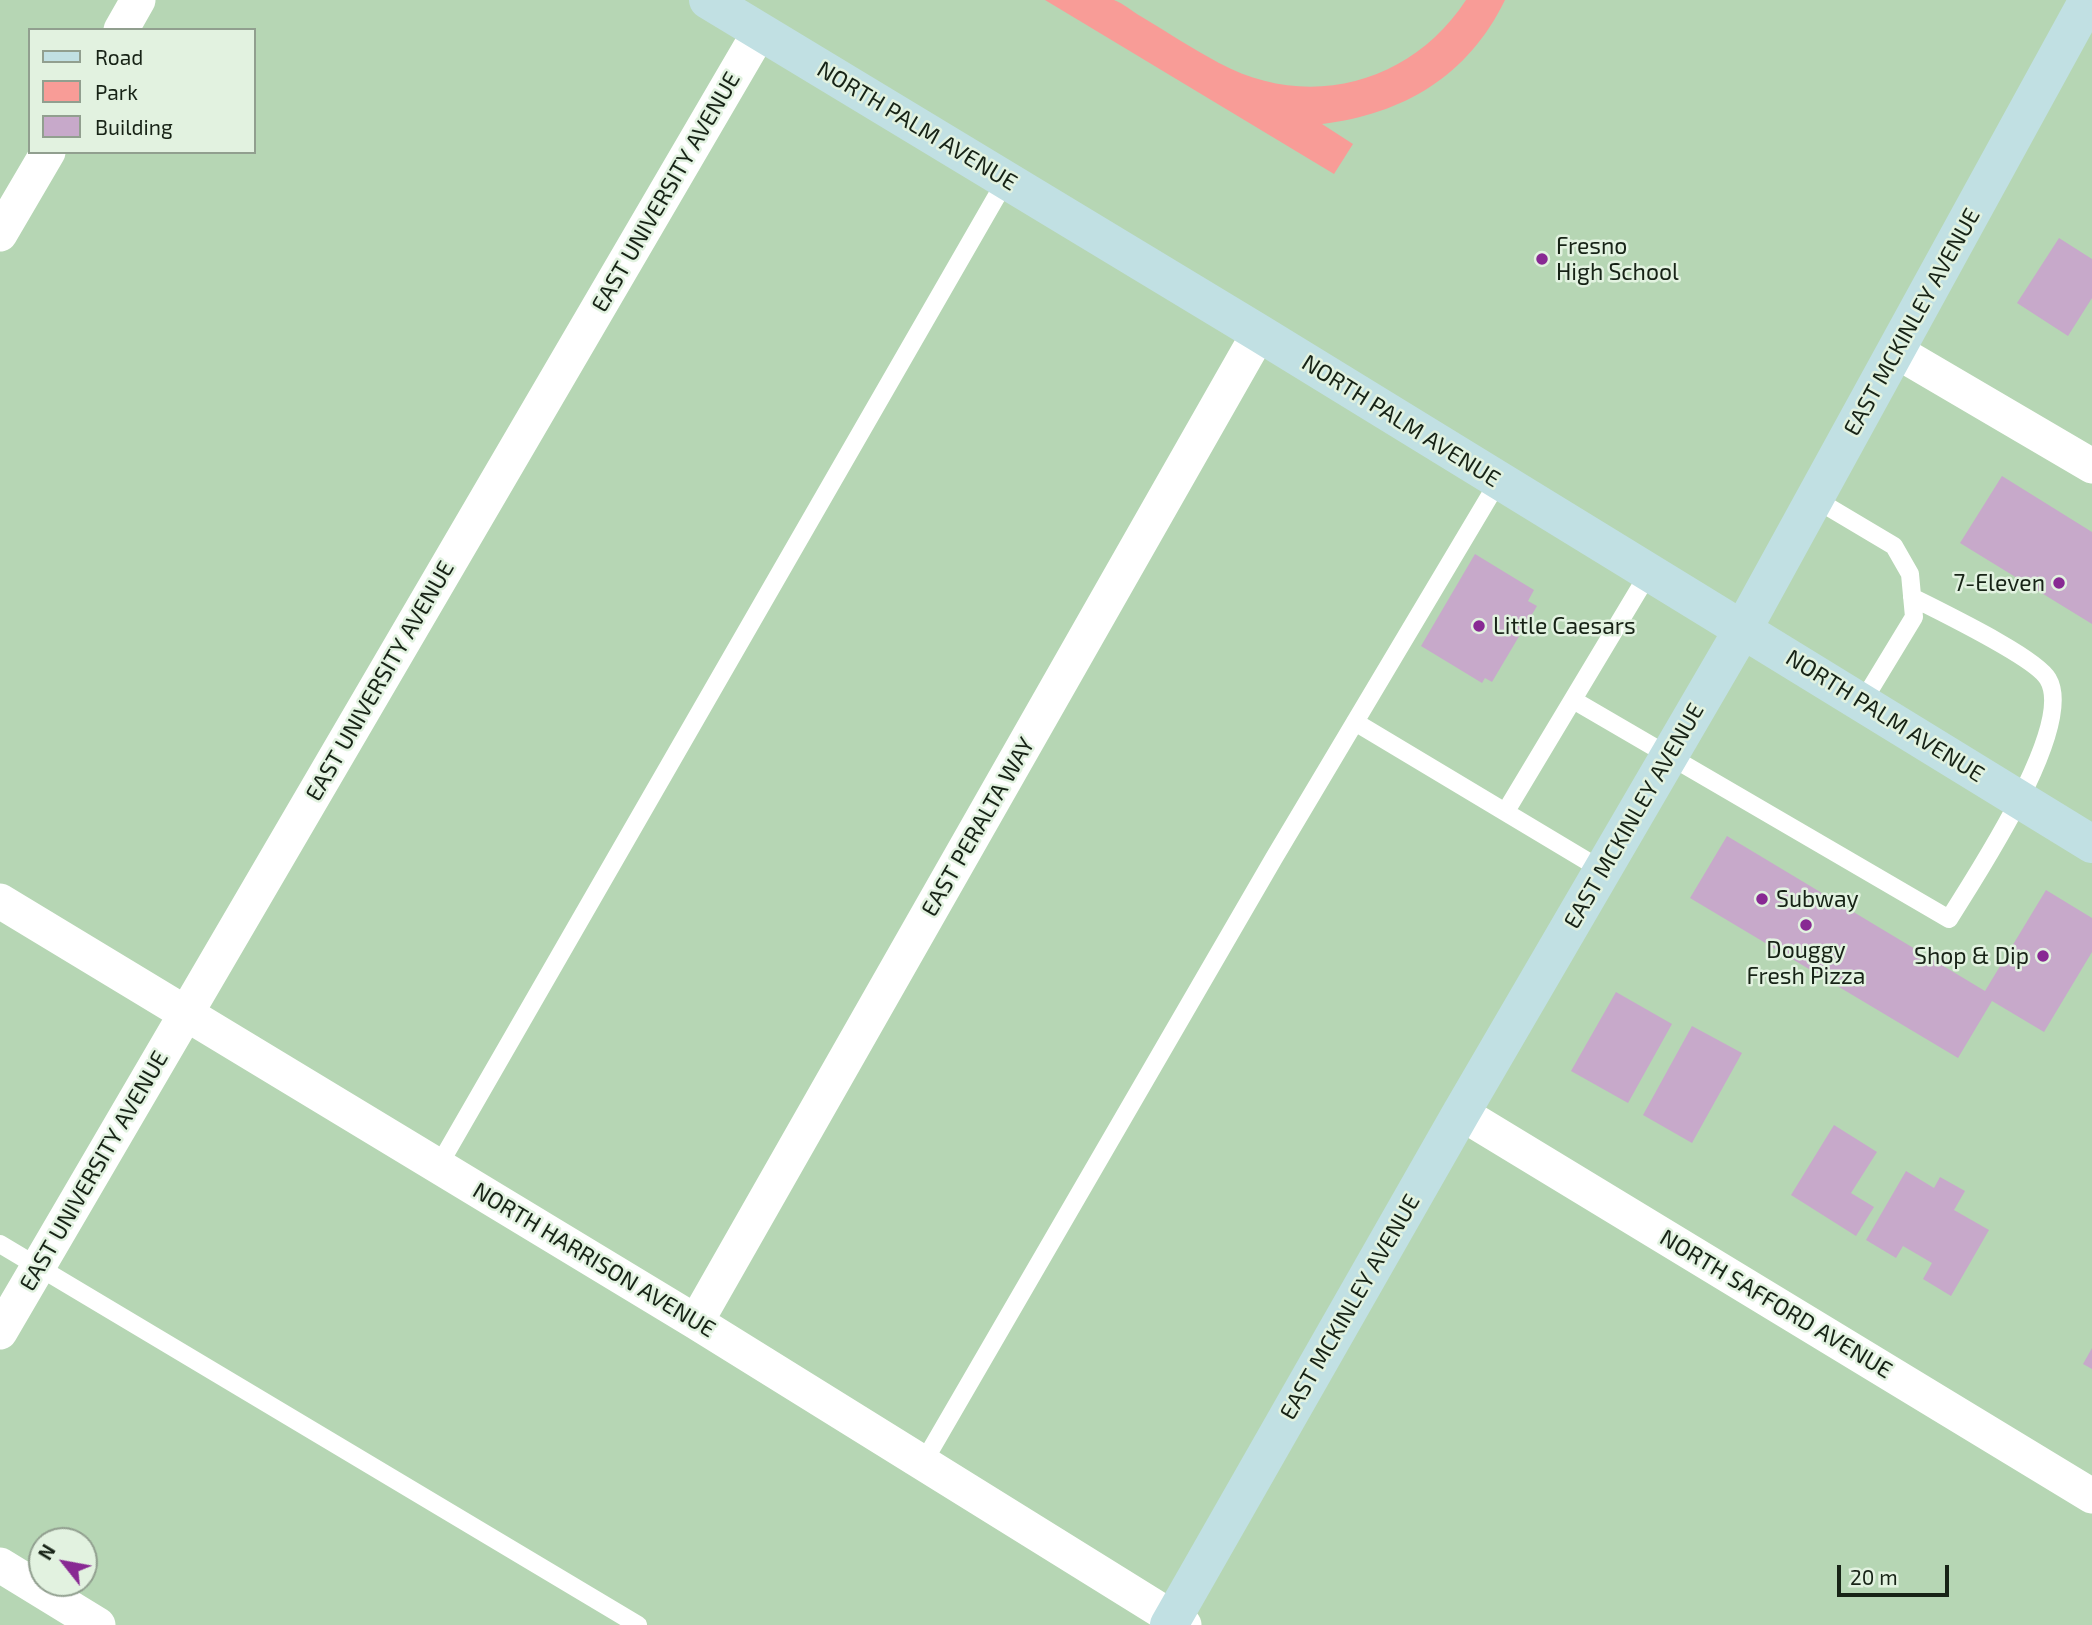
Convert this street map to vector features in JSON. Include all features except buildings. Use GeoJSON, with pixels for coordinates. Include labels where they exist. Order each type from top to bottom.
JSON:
{"type":"FeatureCollection","features":[{"type":"Feature","properties":{"kind":"main road","name":"NORTH PALM AVENUE"},"geometry":{"type":"LineString","coordinates":[[708,0],[1650,571],[2092,844]]}},
{"type":"Feature","properties":{"kind":"main road","name":"EAST MCKINLEY AVENUE"},"geometry":{"type":"LineString","coordinates":[[1175,1623],[1461,1113],[1743,629],[2088,0]]}},
{"type":"Feature","properties":{"kind":"street"},"geometry":{"type":"LineString","coordinates":[[122,28],[138,0]]}},
{"type":"Feature","properties":{"kind":"street","name":"EAST UNIVERSITY AVENUE"},"geometry":{"type":"LineString","coordinates":[[0,1332],[760,31]]}},
{"type":"Feature","properties":{"kind":"street"},"geometry":{"type":"LineString","coordinates":[[0,234],[47,154]]}},
{"type":"Feature","properties":{"kind":"street","name":"EAST PERALTA WAY"},"geometry":{"type":"LineString","coordinates":[[696,1322],[1259,333]]}},
{"type":"Feature","properties":{"kind":"street"},"geometry":{"type":"LineString","coordinates":[[1896,351],[2092,466]]}},
{"type":"Feature","properties":{"kind":"street","name":"NORTH HARRISON AVENUE"},"geometry":{"type":"LineString","coordinates":[[0,901],[186,1011],[696,1322],[1175,1623]]}},
{"type":"Feature","properties":{"kind":"street","name":"NORTH SAFFORD AVENUE"},"geometry":{"type":"LineString","coordinates":[[1461,1113],[2092,1496]]}},
{"type":"Feature","properties":{"kind":"street"},"geometry":{"type":"LineString","coordinates":[[0,1565],[98,1625]]}},
{"type":"Feature","properties":{"kind":"lane"},"geometry":{"type":"LineString","coordinates":[[439,1165],[1006,180]]}},
{"type":"Feature","properties":{"kind":"lane"},"geometry":{"type":"LineString","coordinates":[[923,1463],[1498,481]]}},
{"type":"Feature","properties":{"kind":"lane"},"geometry":{"type":"LineString","coordinates":[[1815,499],[1894,546],[1910,574],[1914,617],[1863,701]]}},
{"type":"Feature","properties":{"kind":"lane"},"geometry":{"type":"LineString","coordinates":[[1506,811],[1575,701],[1650,571]]}},
{"type":"Feature","properties":{"kind":"lane"},"geometry":{"type":"LineString","coordinates":[[1575,701],[1949,919],[2022,800],[2052,718],[2053,690],[2047,677],[2011,650],[1912,597]]}},
{"type":"Feature","properties":{"kind":"lane"},"geometry":{"type":"LineString","coordinates":[[1355,722],[1602,870]]}},
{"type":"Feature","properties":{"kind":"lane"},"geometry":{"type":"LineString","coordinates":[[0,1244],[638,1625]]}},
{"type":"Feature","properties":{"kind":"green space"},"geometry":{"type":"Polygon","coordinates":[[[1045,0],[1114,0],[1209,58],[1253,78],[1287,85],[1322,86],[1355,81],[1387,70],[1417,52],[1443,29],[1466,0],[1505,0],[1490,27],[1472,50],[1430,87],[1380,111],[1322,124],[1353,144],[1334,174],[1045,0]]]}},
{"type":"Feature","properties":{"kind":"place","name":"Fresno High School"},"geometry":{"type":"Point","coordinates":[1542,259]}},
{"type":"Feature","properties":{"kind":"place","name":"7-Eleven"},"geometry":{"type":"Point","coordinates":[2059,583]}},
{"type":"Feature","properties":{"kind":"place","name":"Little Caesars"},"geometry":{"type":"Point","coordinates":[1479,626]}},
{"type":"Feature","properties":{"kind":"place","name":"Subway"},"geometry":{"type":"Point","coordinates":[1762,899]}},
{"type":"Feature","properties":{"kind":"place","name":"Douggy Fresh Pizza"},"geometry":{"type":"Point","coordinates":[1806,925]}},
{"type":"Feature","properties":{"kind":"place","name":"Shop & Dip"},"geometry":{"type":"Point","coordinates":[2043,956]}}]}
